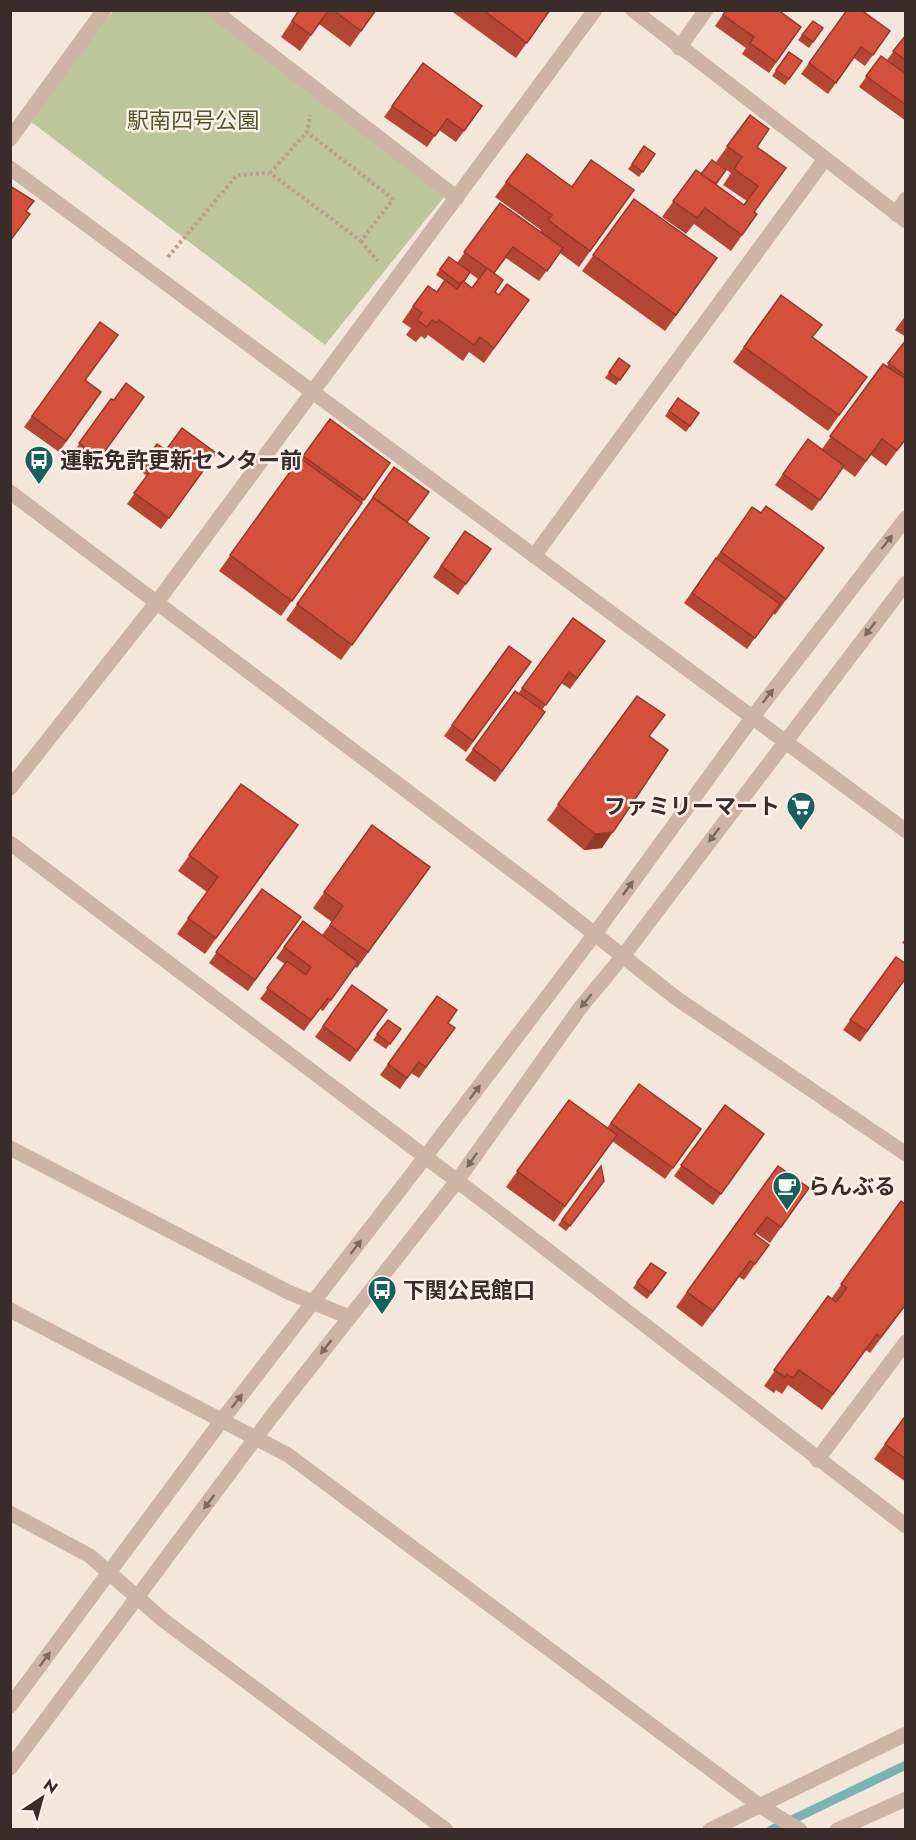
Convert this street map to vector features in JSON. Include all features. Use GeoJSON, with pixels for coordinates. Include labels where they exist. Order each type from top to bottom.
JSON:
{"type":"FeatureCollection","features":[{"type":"Feature","properties":{"kind":"street"},"geometry":{"type":"LineString","coordinates":[[10,139],[104,10]]}},
{"type":"Feature","properties":{"kind":"street"},"geometry":{"type":"LineString","coordinates":[[213,10],[456,198]]}},
{"type":"Feature","properties":{"kind":"street"},"geometry":{"type":"LineString","coordinates":[[10,788],[157,602],[595,10]]}},
{"type":"Feature","properties":{"kind":"street"},"geometry":{"type":"LineString","coordinates":[[633,10],[679,48],[825,159],[903,210]]}},
{"type":"Feature","properties":{"kind":"street"},"geometry":{"type":"LineString","coordinates":[[679,48],[706,10]]}},
{"type":"Feature","properties":{"kind":"street"},"geometry":{"type":"LineString","coordinates":[[534,556],[825,159]]}},
{"type":"Feature","properties":{"kind":"street"},"geometry":{"type":"LineString","coordinates":[[10,168],[906,831]]}},
{"type":"Feature","properties":{"kind":"street"},"geometry":{"type":"LineString","coordinates":[[10,492],[535,888],[676,998],[906,1154]]}},
{"type":"Feature","properties":{"kind":"street"},"geometry":{"type":"LineString","coordinates":[[10,1706],[222,1420],[594,935],[752,718],[906,518]]}},
{"type":"Feature","properties":{"kind":"street"},"geometry":{"type":"LineString","coordinates":[[10,1768],[257,1438],[457,1180],[580,1008],[623,956],[906,583]]}},
{"type":"Feature","properties":{"kind":"street"},"geometry":{"type":"LineString","coordinates":[[10,843],[426,1156],[817,1460],[906,1526]]}},
{"type":"Feature","properties":{"kind":"street"},"geometry":{"type":"LineString","coordinates":[[10,1148],[313,1302],[349,1317]]}},
{"type":"Feature","properties":{"kind":"street"},"geometry":{"type":"LineString","coordinates":[[10,1310],[288,1455],[763,1808],[800,1830]]}},
{"type":"Feature","properties":{"kind":"street"},"geometry":{"type":"LineString","coordinates":[[817,1460],[906,1342]]}},
{"type":"Feature","properties":{"kind":"street"},"geometry":{"type":"LineString","coordinates":[[10,1513],[90,1556],[137,1599],[446,1830]]}},
{"type":"Feature","properties":{"kind":"street"},"geometry":{"type":"LineString","coordinates":[[710,1830],[763,1808],[906,1734]]}},
{"type":"Feature","properties":{"kind":"street"},"geometry":{"type":"LineString","coordinates":[[837,1830],[906,1799]]}},
{"type":"Feature","properties":{"kind":"path"},"geometry":{"type":"LineString","coordinates":[[270,173],[308,132],[313,88]]}},
{"type":"Feature","properties":{"kind":"path"},"geometry":{"type":"LineString","coordinates":[[308,132],[393,199],[361,241]]}},
{"type":"Feature","properties":{"kind":"path"},"geometry":{"type":"LineString","coordinates":[[154,274],[237,175],[270,173],[361,241],[378,261]]}},
{"type":"Feature","properties":{"kind":"green space","name":"駅南四号公園"},"geometry":{"type":"Polygon","coordinates":[[[113,11],[213,11],[448,192],[325,345],[26,118],[113,11]]]}},
{"type":"Feature","properties":{"kind":"building"},"geometry":{"type":"Polygon","coordinates":[[[299,10],[329,10],[311,35],[292,21],[299,10]]]}},
{"type":"Feature","properties":{"kind":"building"},"geometry":{"type":"Polygon","coordinates":[[[333,10],[376,10],[361,31],[333,10]]]}},
{"type":"Feature","properties":{"kind":"building"},"geometry":{"type":"Polygon","coordinates":[[[483,10],[550,10],[527,43],[483,10]]]}},
{"type":"Feature","properties":{"kind":"building"},"geometry":{"type":"Polygon","coordinates":[[[726,10],[778,10],[801,27],[776,62],[750,43],[754,37],[723,15],[726,10]]]}},
{"type":"Feature","properties":{"kind":"building"},"geometry":{"type":"Polygon","coordinates":[[[847,10],[861,10],[890,31],[873,55],[861,47],[836,83],[809,63],[847,10]]]}},
{"type":"Feature","properties":{"kind":"building"},"geometry":{"type":"Polygon","coordinates":[[[813,21],[823,28],[813,42],[802,35],[813,21]]]}},
{"type":"Feature","properties":{"kind":"building"},"geometry":{"type":"Polygon","coordinates":[[[906,35],[906,60],[893,51],[906,35]]]}},
{"type":"Feature","properties":{"kind":"building"},"geometry":{"type":"Polygon","coordinates":[[[789,52],[802,61],[789,79],[776,70],[789,52]]]}},
{"type":"Feature","properties":{"kind":"building"},"geometry":{"type":"Polygon","coordinates":[[[881,56],[906,74],[906,105],[866,76],[881,56]]]}},
{"type":"Feature","properties":{"kind":"building"},"geometry":{"type":"Polygon","coordinates":[[[423,63],[482,106],[464,131],[447,119],[435,136],[392,106],[423,63]]]}},
{"type":"Feature","properties":{"kind":"building"},"geometry":{"type":"Polygon","coordinates":[[[750,115],[769,129],[757,147],[786,168],[754,212],[757,214],[742,235],[705,208],[697,218],[673,201],[696,170],[744,205],[758,186],[734,169],[742,157],[727,146],[750,115]]]}},
{"type":"Feature","properties":{"kind":"building"},"geometry":{"type":"Polygon","coordinates":[[[644,146],[655,154],[643,172],[632,164],[644,146]]]}},
{"type":"Feature","properties":{"kind":"building"},"geometry":{"type":"Polygon","coordinates":[[[527,154],[572,187],[591,160],[634,190],[590,251],[548,220],[552,215],[506,182],[527,154]]]}},
{"type":"Feature","properties":{"kind":"building"},"geometry":{"type":"Polygon","coordinates":[[[712,160],[726,170],[716,184],[701,174],[712,160]]]}},
{"type":"Feature","properties":{"kind":"building"},"geometry":{"type":"Polygon","coordinates":[[[10,186],[34,201],[26,211],[30,214],[10,241],[10,186]]]}},
{"type":"Feature","properties":{"kind":"building"},"geometry":{"type":"Polygon","coordinates":[[[634,199],[717,258],[676,315],[593,255],[634,199]]]}},
{"type":"Feature","properties":{"kind":"building"},"geometry":{"type":"Polygon","coordinates":[[[500,203],[563,248],[547,271],[513,247],[494,273],[464,252],[500,203]]]}},
{"type":"Feature","properties":{"kind":"building"},"geometry":{"type":"Polygon","coordinates":[[[449,257],[470,272],[460,284],[440,269],[449,257]]]}},
{"type":"Feature","properties":{"kind":"building"},"geometry":{"type":"Polygon","coordinates":[[[487,268],[503,280],[495,292],[499,295],[507,284],[529,300],[494,348],[480,337],[474,345],[439,320],[436,323],[432,320],[427,327],[417,320],[422,313],[413,306],[428,286],[437,292],[445,280],[457,289],[463,281],[472,288],[487,268]]]}},
{"type":"Feature","properties":{"kind":"building"},"geometry":{"type":"Polygon","coordinates":[[[781,295],[822,325],[812,337],[867,377],[839,415],[744,347],[781,295]]]}},
{"type":"Feature","properties":{"kind":"building"},"geometry":{"type":"Polygon","coordinates":[[[100,322],[118,335],[85,380],[101,392],[66,441],[32,416],[100,322]]]}},
{"type":"Feature","properties":{"kind":"building"},"geometry":{"type":"Polygon","coordinates":[[[906,340],[906,376],[888,363],[906,340]]]}},
{"type":"Feature","properties":{"kind":"building"},"geometry":{"type":"Polygon","coordinates":[[[619,358],[630,366],[620,380],[609,372],[619,358]]]}},
{"type":"Feature","properties":{"kind":"building"},"geometry":{"type":"Polygon","coordinates":[[[883,364],[906,379],[906,439],[897,450],[882,439],[866,461],[830,436],[883,364]]]}},
{"type":"Feature","properties":{"kind":"building"},"geometry":{"type":"Polygon","coordinates":[[[126,383],[144,397],[100,458],[79,443],[111,399],[114,400],[126,383]]]}},
{"type":"Feature","properties":{"kind":"building"},"geometry":{"type":"Polygon","coordinates":[[[678,398],[699,413],[690,426],[669,411],[678,398]]]}},
{"type":"Feature","properties":{"kind":"building"},"geometry":{"type":"Polygon","coordinates":[[[330,419],[390,463],[364,500],[303,456],[330,419]]]}},
{"type":"Feature","properties":{"kind":"building"},"geometry":{"type":"Polygon","coordinates":[[[182,428],[216,453],[169,518],[134,493],[155,465],[146,459],[157,444],[166,450],[182,428]]]}},
{"type":"Feature","properties":{"kind":"building"},"geometry":{"type":"Polygon","coordinates":[[[808,439],[844,466],[820,500],[783,474],[808,439]]]}},
{"type":"Feature","properties":{"kind":"building"},"geometry":{"type":"Polygon","coordinates":[[[300,458],[362,503],[292,601],[230,555],[300,458]]]}},
{"type":"Feature","properties":{"kind":"building"},"geometry":{"type":"Polygon","coordinates":[[[394,467],[429,492],[407,522],[373,497],[394,467]]]}},
{"type":"Feature","properties":{"kind":"building"},"geometry":{"type":"Polygon","coordinates":[[[373,498],[429,538],[352,645],[297,604],[373,498]]]}},
{"type":"Feature","properties":{"kind":"building"},"geometry":{"type":"Polygon","coordinates":[[[766,506],[824,548],[786,599],[721,552],[752,507],[761,513],[766,506]]]}},
{"type":"Feature","properties":{"kind":"building"},"geometry":{"type":"Polygon","coordinates":[[[465,531],[491,549],[466,584],[441,566],[465,531]]]}},
{"type":"Feature","properties":{"kind":"building"},"geometry":{"type":"Polygon","coordinates":[[[716,558],[780,604],[755,638],[692,593],[716,558]]]}},
{"type":"Feature","properties":{"kind":"building"},"geometry":{"type":"Polygon","coordinates":[[[573,618],[605,641],[577,678],[569,672],[546,705],[522,688],[573,618]]]}},
{"type":"Feature","properties":{"kind":"building"},"geometry":{"type":"Polygon","coordinates":[[[509,646],[531,662],[473,741],[452,725],[509,646]]]}},
{"type":"Feature","properties":{"kind":"building"},"geometry":{"type":"Polygon","coordinates":[[[515,691],[545,712],[502,771],[473,749],[515,691]]]}},
{"type":"Feature","properties":{"kind":"building"},"geometry":{"type":"Polygon","coordinates":[[[637,696],[665,715],[649,736],[668,750],[613,832],[595,834],[558,804],[637,696]]]}},
{"type":"Feature","properties":{"kind":"building"},"geometry":{"type":"Polygon","coordinates":[[[241,784],[298,825],[216,938],[188,918],[218,877],[189,855],[241,784]]]}},
{"type":"Feature","properties":{"kind":"building"},"geometry":{"type":"Polygon","coordinates":[[[372,825],[430,867],[368,952],[330,925],[343,906],[324,892],[372,825]]]}},
{"type":"Feature","properties":{"kind":"building"},"geometry":{"type":"Polygon","coordinates":[[[262,889],[301,917],[255,980],[216,952],[262,889]]]}},
{"type":"Feature","properties":{"kind":"building"},"geometry":{"type":"Polygon","coordinates":[[[303,921],[358,962],[331,1000],[328,998],[311,1020],[267,988],[287,961],[306,975],[311,967],[284,947],[303,921]]]}},
{"type":"Feature","properties":{"kind":"building"},"geometry":{"type":"Polygon","coordinates":[[[896,957],[906,964],[906,978],[867,1031],[850,1020],[896,957]]]}},
{"type":"Feature","properties":{"kind":"building"},"geometry":{"type":"Polygon","coordinates":[[[352,985],[387,1010],[357,1051],[323,1026],[352,985]]]}},
{"type":"Feature","properties":{"kind":"building"},"geometry":{"type":"Polygon","coordinates":[[[437,996],[457,1010],[448,1023],[455,1028],[426,1067],[419,1062],[407,1078],[388,1064],[437,996]]]}},
{"type":"Feature","properties":{"kind":"building"},"geometry":{"type":"Polygon","coordinates":[[[388,1020],[401,1029],[390,1044],[377,1034],[388,1020]]]}},
{"type":"Feature","properties":{"kind":"building"},"geometry":{"type":"Polygon","coordinates":[[[639,1084],[701,1129],[673,1168],[611,1123],[639,1084]]]}},
{"type":"Feature","properties":{"kind":"building"},"geometry":{"type":"Polygon","coordinates":[[[569,1100],[617,1135],[565,1206],[517,1171],[569,1100]]]}},
{"type":"Feature","properties":{"kind":"building"},"geometry":{"type":"Polygon","coordinates":[[[725,1105],[764,1134],[721,1194],[681,1165],[725,1105]]]}},
{"type":"Feature","properties":{"kind":"building"},"geometry":{"type":"Polygon","coordinates":[[[601,1166],[604,1181],[570,1226],[562,1220],[601,1166]]]}},
{"type":"Feature","properties":{"kind":"building"},"geometry":{"type":"Polygon","coordinates":[[[778,1166],[809,1188],[781,1227],[767,1217],[754,1234],[769,1245],[755,1264],[750,1261],[713,1311],[687,1292],[778,1166]]]}},
{"type":"Feature","properties":{"kind":"building"},"geometry":{"type":"Polygon","coordinates":[[[901,1201],[906,1205],[906,1304],[881,1337],[877,1334],[833,1394],[799,1370],[793,1378],[787,1374],[785,1377],[774,1370],[828,1296],[836,1302],[847,1288],[841,1284],[901,1201]]]}},
{"type":"Feature","properties":{"kind":"building"},"geometry":{"type":"Polygon","coordinates":[[[651,1263],[666,1273],[651,1293],[637,1282],[651,1263]]]}},
{"type":"Feature","properties":{"kind":"building"},"geometry":{"type":"Polygon","coordinates":[[[906,1415],[906,1459],[885,1444],[906,1415]]]}},
{"type":"Feature","properties":{"kind":"waterway"},"geometry":{"type":"LineString","coordinates":[[771,1830],[906,1765]]}},
{"type":"Feature","properties":{"kind":"place","name":"運転免許更新センター前"},"geometry":{"type":"Point","coordinates":[39,486]}},
{"type":"Feature","properties":{"kind":"place","name":"ファミリーマート"},"geometry":{"type":"Point","coordinates":[801,832]}},
{"type":"Feature","properties":{"kind":"place","name":"らんぶる"},"geometry":{"type":"Point","coordinates":[787,1212]}},
{"type":"Feature","properties":{"kind":"place","name":"下関公民館口"},"geometry":{"type":"Point","coordinates":[382,1316]}}]}
